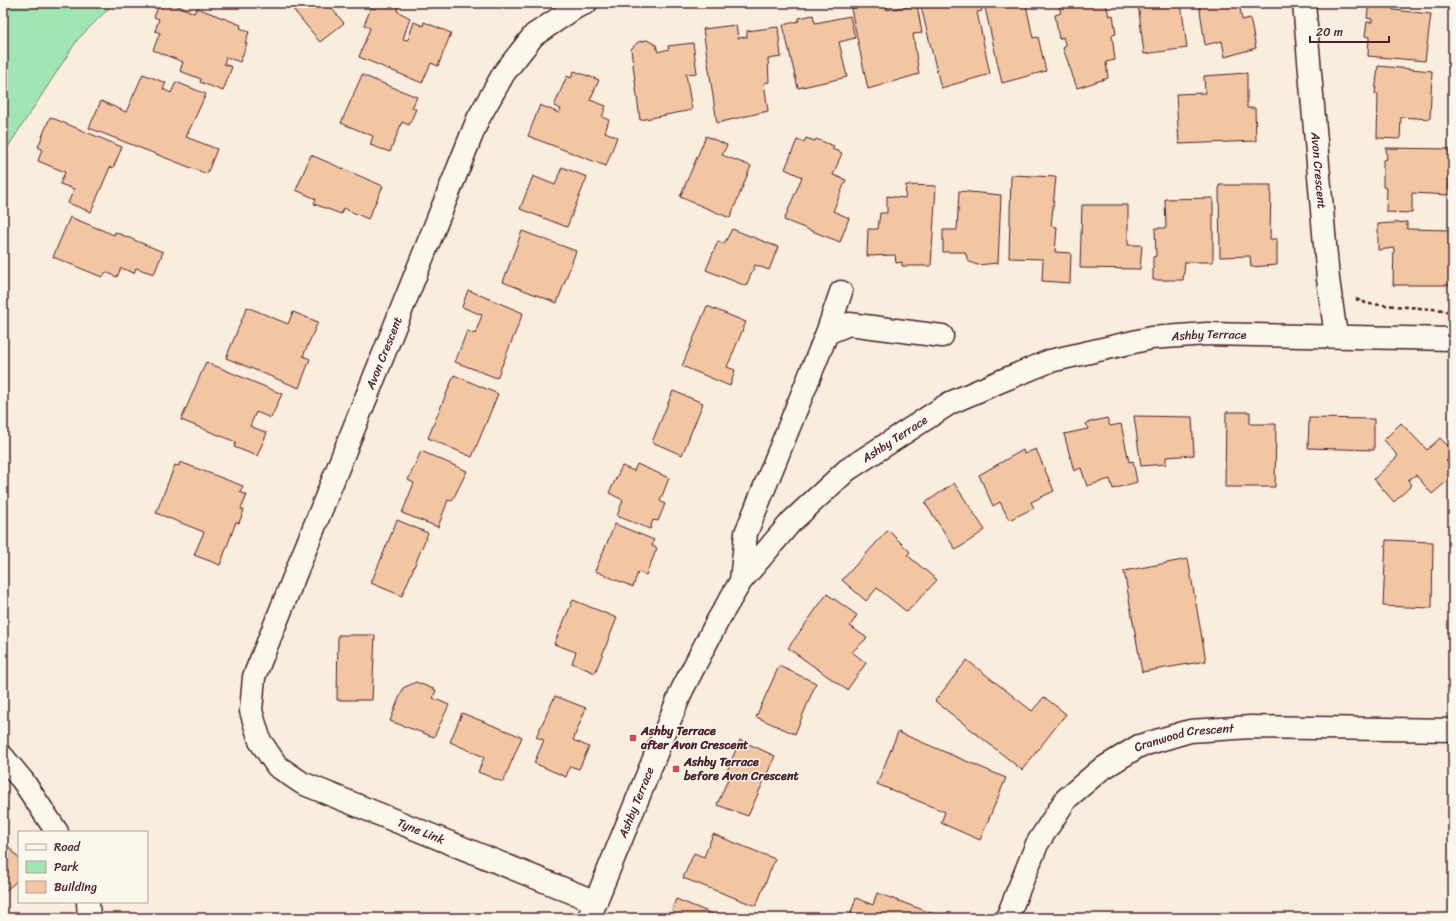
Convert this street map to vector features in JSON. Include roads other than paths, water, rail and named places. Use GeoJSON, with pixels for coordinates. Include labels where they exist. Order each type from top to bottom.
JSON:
{"type":"FeatureCollection","features":[{"type":"Feature","properties":{"kind":"street","name":"Avon Crescent"},"geometry":{"type":"LineString","coordinates":[[260,742],[251,711],[254,677],[478,119],[504,73],[534,35],[576,7],[586,3]]}},
{"type":"Feature","properties":{"kind":"street","name":"Avon Crescent"},"geometry":{"type":"LineString","coordinates":[[1304,3],[1328,279],[1336,336]]}},
{"type":"Feature","properties":{"kind":"street"},"geometry":{"type":"LineString","coordinates":[[741,580],[746,532],[827,333],[841,292]]}},
{"type":"Feature","properties":{"kind":"street"},"geometry":{"type":"LineString","coordinates":[[827,333],[849,324],[942,336]]}},
{"type":"Feature","properties":{"kind":"street","name":"Ashby Terrace"},"geometry":{"type":"LineString","coordinates":[[593,910],[682,690],[718,620],[741,580],[791,522],[847,470],[950,403],[1050,361],[1151,338],[1207,334],[1453,339]]}},
{"type":"Feature","properties":{"kind":"street","name":"Cranwood Crescent"},"geometry":{"type":"LineString","coordinates":[[1007,918],[1038,844],[1066,799],[1100,770],[1139,746],[1190,731],[1252,727],[1453,730]]}},
{"type":"Feature","properties":{"kind":"street","name":"Tyne Link"},"geometry":{"type":"LineString","coordinates":[[260,742],[277,766],[302,783],[593,910]]}},
{"type":"Feature","properties":{"kind":"street"},"geometry":{"type":"LineString","coordinates":[[3,757],[23,781],[56,831]]}},
{"type":"Feature","properties":{"kind":"street"},"geometry":{"type":"LineString","coordinates":[[88,903],[89,918]]}},
{"type":"Feature","properties":{"kind":"place","name":"Ashby Terrace after Avon Crescent"},"geometry":{"type":"Point","coordinates":[633,738]}},
{"type":"Feature","properties":{"kind":"place","name":"Ashby Terrace before Avon Crescent"},"geometry":{"type":"Point","coordinates":[676,769]}}]}
